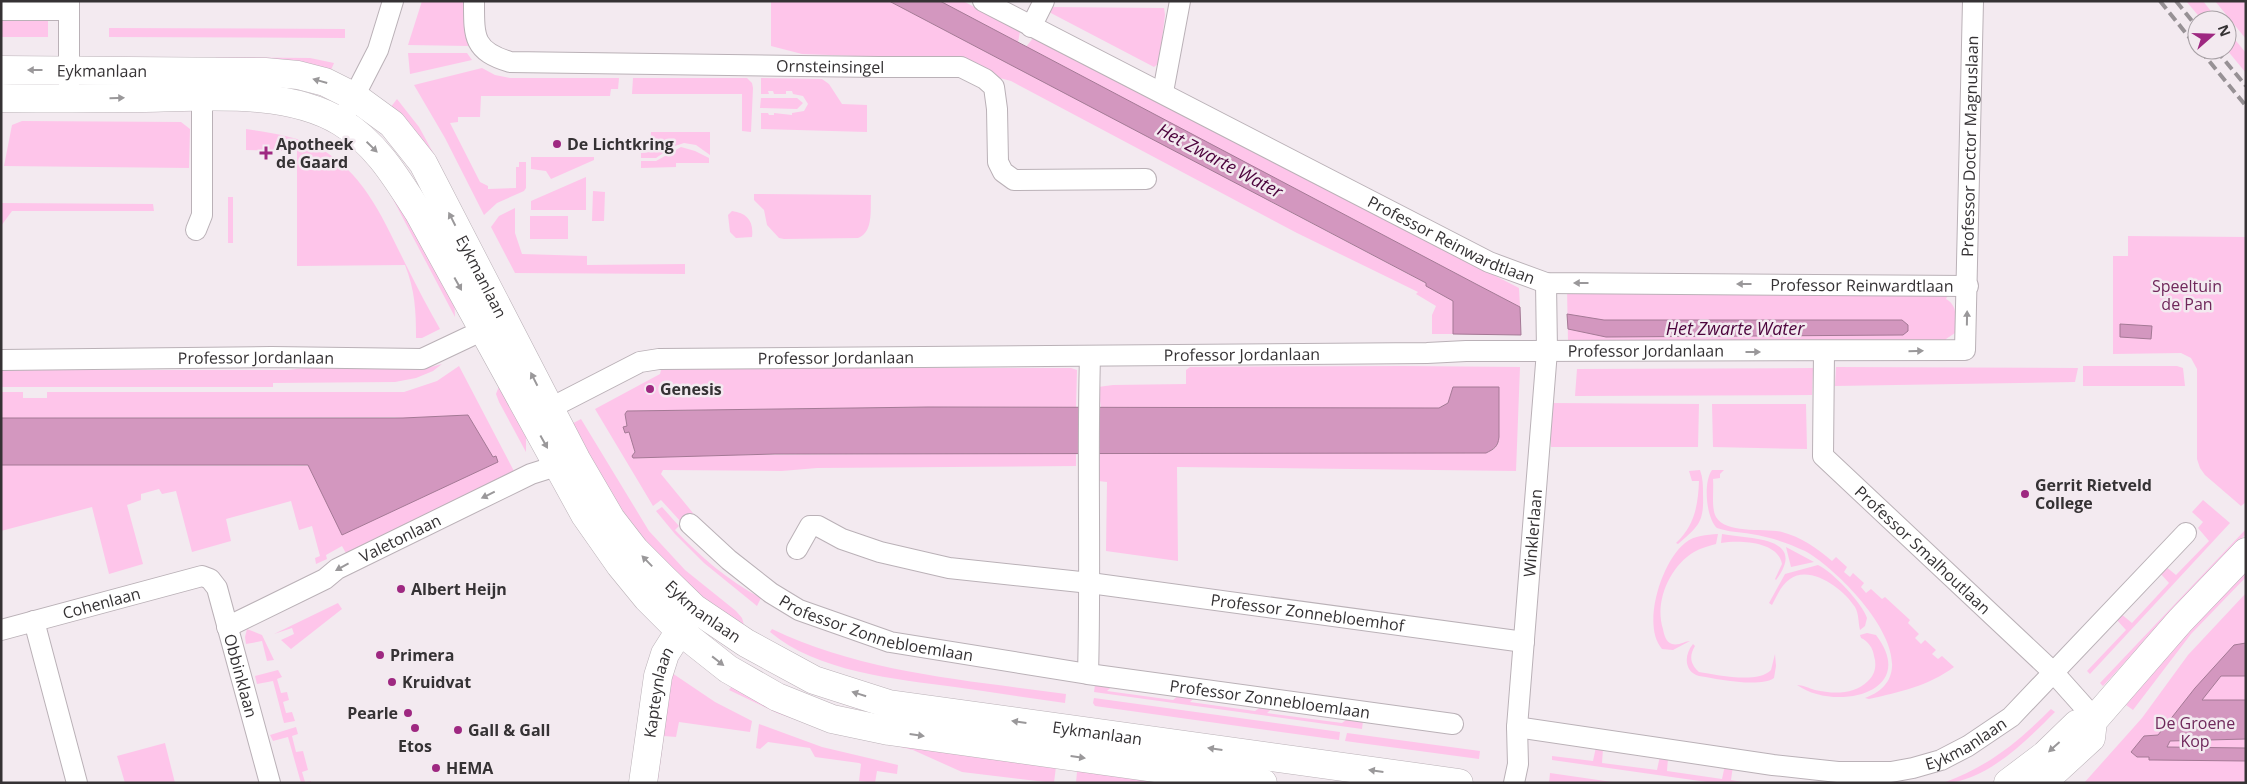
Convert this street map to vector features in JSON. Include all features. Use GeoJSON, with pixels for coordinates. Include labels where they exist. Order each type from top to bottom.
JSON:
{"type":"FeatureCollection","features":[{"type":"Feature","properties":{"kind":"main road","name":"Eykmanlaan"},"geometry":{"type":"LineString","coordinates":[[1,70],[69,70],[202,85],[303,104],[341,122],[366,141],[390,168],[493,326],[567,463],[585,515],[620,565],[647,598],[687,619],[746,643],[814,680],[889,704],[1458,783]]}},
{"type":"Feature","properties":{"kind":"main road","name":"Eykmanlaan"},"geometry":{"type":"LineString","coordinates":[[1,98],[69,99],[202,85],[265,72],[298,75],[324,82],[355,97],[392,124],[423,163],[493,326]]}},
{"type":"Feature","properties":{"kind":"main road"},"geometry":{"type":"LineString","coordinates":[[2042,783],[2091,738],[2094,720],[2180,621],[2246,552]]}},
{"type":"Feature","properties":{"kind":"main road","name":"Eykmanlaan"},"geometry":{"type":"LineString","coordinates":[[687,619],[728,669],[777,697],[832,720],[889,731],[1263,783]]}},
{"type":"Feature","properties":{"kind":"main road","name":"Kapteynlaan"},"geometry":{"type":"LineString","coordinates":[[643,783],[658,676],[665,654],[687,619]]}},
{"type":"Feature","properties":{"kind":"main road"},"geometry":{"type":"LineString","coordinates":[[2008,783],[2045,755],[2077,724],[2094,720]]}},
{"type":"Feature","properties":{"kind":"street"},"geometry":{"type":"LineString","coordinates":[[341,122],[378,50],[393,1]]}},
{"type":"Feature","properties":{"kind":"street","name":"Ornsteinsingel"},"geometry":{"type":"LineString","coordinates":[[474,1],[474,27],[479,44],[492,57],[510,62],[879,67],[961,66],[985,79],[994,87],[997,109],[998,162],[1003,172],[1014,180],[1146,179]]}},
{"type":"Feature","properties":{"kind":"street","name":"Professor Reinwardtlaan"},"geometry":{"type":"LineString","coordinates":[[983,1],[1031,28],[1162,92],[1489,262],[1546,283],[1968,286]]}},
{"type":"Feature","properties":{"kind":"street"},"geometry":{"type":"LineString","coordinates":[[1031,28],[1044,1]]}},
{"type":"Feature","properties":{"kind":"street"},"geometry":{"type":"LineString","coordinates":[[1162,92],[1180,1]]}},
{"type":"Feature","properties":{"kind":"street","name":"Professor Doctor Magnuslaan"},"geometry":{"type":"LineString","coordinates":[[1965,350],[1968,286],[1973,1]]}},
{"type":"Feature","properties":{"kind":"street"},"geometry":{"type":"LineString","coordinates":[[1,10],[69,6],[69,99]]}},
{"type":"Feature","properties":{"kind":"street"},"geometry":{"type":"LineString","coordinates":[[196,230],[202,215],[202,85]]}},
{"type":"Feature","properties":{"kind":"street","name":"Winklerlaan"},"geometry":{"type":"LineString","coordinates":[[1514,783],[1518,764],[1517,727],[1528,613],[1547,351],[1546,283]]}},
{"type":"Feature","properties":{"kind":"street","name":"Professor Jordanlaan"},"geometry":{"type":"LineString","coordinates":[[1,360],[271,357],[422,359],[493,326]]}},
{"type":"Feature","properties":{"kind":"street","name":"Professor Jordanlaan"},"geometry":{"type":"LineString","coordinates":[[540,413],[640,362],[659,359],[1547,351],[1824,352],[1965,350]]}},
{"type":"Feature","properties":{"kind":"street","name":"Professor Smalhoutlaan"},"geometry":{"type":"LineString","coordinates":[[1824,352],[1823,456],[2053,672],[2094,720]]}},
{"type":"Feature","properties":{"kind":"street"},"geometry":{"type":"LineString","coordinates":[[1088,674],[1090,583],[1088,404],[1090,356]]}},
{"type":"Feature","properties":{"kind":"street","name":"Valetonlaan"},"geometry":{"type":"LineString","coordinates":[[228,626],[325,579],[336,569],[531,474],[567,463]]}},
{"type":"Feature","properties":{"kind":"street","name":"Professor Zonnebloemlaan"},"geometry":{"type":"LineString","coordinates":[[690,524],[729,560],[771,593],[799,610],[890,642],[1088,674],[1453,724]]}},
{"type":"Feature","properties":{"kind":"street"},"geometry":{"type":"LineString","coordinates":[[797,550],[810,526],[818,526],[842,539],[880,552],[949,568],[1090,583]]}},
{"type":"Feature","properties":{"kind":"street","name":"Eykmanlaan"},"geometry":{"type":"LineString","coordinates":[[1517,727],[1838,772],[1891,772],[1941,760],[1968,746],[2011,716],[2186,533]]}},
{"type":"Feature","properties":{"kind":"street","name":"Obbinklaan"},"geometry":{"type":"LineString","coordinates":[[202,576],[210,580],[217,588],[270,783]]}},
{"type":"Feature","properties":{"kind":"street","name":"Cohenlaan"},"geometry":{"type":"LineString","coordinates":[[1,630],[202,576]]}},
{"type":"Feature","properties":{"kind":"street","name":"Professor Zonnebloemhof"},"geometry":{"type":"LineString","coordinates":[[1090,583],[1524,642]]}},
{"type":"Feature","properties":{"kind":"street"},"geometry":{"type":"LineString","coordinates":[[34,622],[77,783]]}},
{"type":"Feature","properties":{"kind":"green space"},"geometry":{"type":"Polygon","coordinates":[[[422,1],[466,1],[465,33],[469,46],[408,45],[422,1]]]}},
{"type":"Feature","properties":{"kind":"green space"},"geometry":{"type":"Polygon","coordinates":[[[771,1],[889,1],[1427,284],[1426,286],[1453,301],[1453,334],[1432,334],[1432,315],[1436,306],[1416,294],[1418,292],[1297,233],[1011,81],[1000,78],[963,60],[802,54],[771,46],[771,1]]]}},
{"type":"Feature","properties":{"kind":"green space"},"geometry":{"type":"Polygon","coordinates":[[[940,1],[963,1],[1020,31],[1018,43],[940,1]]]}},
{"type":"Feature","properties":{"kind":"green space"},"geometry":{"type":"Polygon","coordinates":[[[2186,1],[2203,1],[2210,10],[2194,10],[2186,1]]]}},
{"type":"Feature","properties":{"kind":"green space"},"geometry":{"type":"Polygon","coordinates":[[[2215,1],[2246,1],[2246,39],[2237,28],[2237,10],[2222,10],[2215,1]]]}},
{"type":"Feature","properties":{"kind":"green space"},"geometry":{"type":"Polygon","coordinates":[[[1048,7],[1164,8],[1165,15],[1159,63],[1154,67],[1047,11],[1048,7]]]}},
{"type":"Feature","properties":{"kind":"green space"},"geometry":{"type":"Polygon","coordinates":[[[1,16],[42,16],[48,21],[48,37],[1,37],[1,16]]]}},
{"type":"Feature","properties":{"kind":"green space"},"geometry":{"type":"Polygon","coordinates":[[[109,28],[345,29],[345,38],[109,37],[109,28]]]}},
{"type":"Feature","properties":{"kind":"green space"},"geometry":{"type":"Polygon","coordinates":[[[1033,38],[1519,288],[1520,307],[1026,47],[1033,38]]]}},
{"type":"Feature","properties":{"kind":"green space"},"geometry":{"type":"Polygon","coordinates":[[[2237,42],[2246,53],[2246,73],[2235,60],[2237,60],[2237,42]]]}},
{"type":"Feature","properties":{"kind":"green space"},"geometry":{"type":"Polygon","coordinates":[[[408,53],[467,53],[472,60],[410,74],[408,53]]]}},
{"type":"Feature","properties":{"kind":"green space"},"geometry":{"type":"Polygon","coordinates":[[[216,57],[310,58],[334,63],[328,77],[216,66],[216,57]]]}},
{"type":"Feature","properties":{"kind":"green space"},"geometry":{"type":"Polygon","coordinates":[[[482,68],[495,75],[510,78],[619,78],[618,89],[611,89],[610,96],[481,96],[480,117],[458,117],[458,122],[450,123],[480,182],[488,186],[488,189],[516,188],[516,167],[519,167],[519,162],[526,162],[526,188],[524,191],[497,203],[484,215],[445,138],[414,85],[482,68]]]}},
{"type":"Feature","properties":{"kind":"green space"},"geometry":{"type":"Polygon","coordinates":[[[633,78],[747,78],[752,83],[753,88],[751,132],[742,131],[742,94],[632,94],[633,78]]]}},
{"type":"Feature","properties":{"kind":"green space"},"geometry":{"type":"Polygon","coordinates":[[[761,78],[822,79],[829,84],[842,104],[867,105],[867,132],[761,129],[761,113],[792,115],[792,113],[804,111],[808,104],[803,96],[793,94],[792,91],[786,91],[786,94],[774,94],[773,91],[768,91],[769,94],[761,94],[761,78]]]}},
{"type":"Feature","properties":{"kind":"green space"},"geometry":{"type":"Polygon","coordinates":[[[761,98],[797,98],[803,103],[797,109],[760,108],[761,98]]]}},
{"type":"Feature","properties":{"kind":"green space"},"geometry":{"type":"Polygon","coordinates":[[[397,99],[419,127],[441,167],[433,171],[387,112],[397,99]]]}},
{"type":"Feature","properties":{"kind":"green space"},"geometry":{"type":"Polygon","coordinates":[[[22,121],[181,122],[190,129],[189,168],[4,166],[12,125],[22,121]]]}},
{"type":"Feature","properties":{"kind":"green space"},"geometry":{"type":"Polygon","coordinates":[[[246,129],[283,136],[310,144],[335,158],[349,171],[372,199],[440,329],[422,338],[416,338],[414,301],[405,265],[297,266],[297,151],[246,150],[246,129]]]}},
{"type":"Feature","properties":{"kind":"green space"},"geometry":{"type":"Polygon","coordinates":[[[651,132],[710,132],[710,155],[696,145],[684,143],[672,147],[656,158],[641,158],[641,153],[650,152],[651,132]]]}},
{"type":"Feature","properties":{"kind":"green space"},"geometry":{"type":"Polygon","coordinates":[[[361,144],[454,294],[455,317],[385,184],[356,151],[361,144]]]}},
{"type":"Feature","properties":{"kind":"green space"},"geometry":{"type":"Polygon","coordinates":[[[681,147],[709,158],[709,163],[676,163],[676,167],[641,168],[641,161],[656,161],[681,147]]]}},
{"type":"Feature","properties":{"kind":"green space"},"geometry":{"type":"Polygon","coordinates":[[[531,157],[594,157],[594,160],[551,179],[546,171],[531,169],[531,157]]]}},
{"type":"Feature","properties":{"kind":"green space"},"geometry":{"type":"Polygon","coordinates":[[[586,177],[586,210],[531,210],[531,201],[586,177]]]}},
{"type":"Feature","properties":{"kind":"green space"},"geometry":{"type":"Polygon","coordinates":[[[593,191],[605,192],[604,221],[592,221],[593,191]]]}},
{"type":"Feature","properties":{"kind":"green space"},"geometry":{"type":"Polygon","coordinates":[[[754,194],[871,195],[869,225],[867,231],[858,238],[779,238],[767,225],[764,210],[754,200],[754,194]]]}},
{"type":"Feature","properties":{"kind":"green space"},"geometry":{"type":"Polygon","coordinates":[[[228,197],[233,197],[233,243],[228,243],[228,197]]]}},
{"type":"Feature","properties":{"kind":"green space"},"geometry":{"type":"Polygon","coordinates":[[[1,203],[153,204],[154,211],[12,211],[1,226],[1,203]]]}},
{"type":"Feature","properties":{"kind":"green space"},"geometry":{"type":"Polygon","coordinates":[[[515,208],[515,233],[522,254],[587,256],[587,265],[685,264],[685,274],[515,273],[491,227],[499,216],[515,208]]]}},
{"type":"Feature","properties":{"kind":"green space"},"geometry":{"type":"Polygon","coordinates":[[[732,211],[742,214],[751,222],[752,237],[736,238],[730,232],[728,215],[732,211]]]}},
{"type":"Feature","properties":{"kind":"green space"},"geometry":{"type":"Polygon","coordinates":[[[530,216],[568,216],[568,239],[530,239],[530,216]]]}},
{"type":"Feature","properties":{"kind":"green space","name":"Speeltuin de Pan"},"geometry":{"type":"Polygon","coordinates":[[[2128,236],[2246,237],[2246,502],[2241,506],[2205,475],[2200,468],[2197,459],[2197,369],[2191,358],[2181,353],[2113,354],[2113,256],[2128,256],[2128,236]]]}},
{"type":"Feature","properties":{"kind":"green space"},"geometry":{"type":"Polygon","coordinates":[[[1567,288],[1950,291],[1946,299],[1955,309],[1955,333],[1946,339],[1946,344],[1568,342],[1567,288]]]}},
{"type":"Feature","properties":{"kind":"green space"},"geometry":{"type":"Polygon","coordinates":[[[442,364],[433,371],[416,378],[395,382],[273,383],[273,387],[1,387],[1,370],[286,370],[306,368],[431,367],[442,364]]]}},
{"type":"Feature","properties":{"kind":"green space"},"geometry":{"type":"Polygon","coordinates":[[[459,366],[515,473],[348,557],[342,546],[326,555],[327,559],[316,564],[315,558],[320,556],[312,526],[299,530],[291,501],[226,519],[231,541],[192,552],[176,491],[162,494],[159,489],[141,494],[141,500],[127,505],[143,564],[109,574],[92,507],[1,531],[1,465],[293,466],[497,462],[493,457],[403,418],[1,418],[1,392],[23,392],[23,398],[47,398],[47,392],[404,392],[437,381],[459,366]]]}},
{"type":"Feature","properties":{"kind":"green space"},"geometry":{"type":"Polygon","coordinates":[[[2083,366],[2177,366],[2183,368],[2185,386],[2083,386],[2083,366]]]}},
{"type":"Feature","properties":{"kind":"green space"},"geometry":{"type":"Polygon","coordinates":[[[1190,367],[1520,367],[1516,471],[1177,467],[1178,561],[1106,551],[1107,482],[1098,481],[1099,453],[1486,453],[1494,449],[1498,444],[1499,387],[1451,395],[1448,403],[1439,408],[1101,408],[1098,387],[1186,384],[1186,370],[1190,367]]]}},
{"type":"Feature","properties":{"kind":"green space"},"geometry":{"type":"Polygon","coordinates":[[[1836,367],[2078,368],[2075,382],[1835,386],[1836,367]]]}},
{"type":"Feature","properties":{"kind":"green space"},"geometry":{"type":"Polygon","coordinates":[[[668,368],[1071,368],[1077,370],[1076,408],[928,407],[627,411],[625,414],[627,427],[623,428],[625,433],[629,432],[632,438],[633,457],[1076,453],[1076,466],[817,468],[782,471],[663,470],[661,474],[693,513],[682,523],[661,500],[653,506],[595,409],[660,374],[661,370],[668,368]]]}},
{"type":"Feature","properties":{"kind":"green space"},"geometry":{"type":"Polygon","coordinates":[[[1813,368],[1812,395],[1575,396],[1577,369],[1813,368]]]}},
{"type":"Feature","properties":{"kind":"green space"},"geometry":{"type":"Polygon","coordinates":[[[499,386],[526,428],[526,452],[499,402],[496,394],[499,386]]]}},
{"type":"Feature","properties":{"kind":"green space"},"geometry":{"type":"Polygon","coordinates":[[[1551,403],[1699,404],[1698,447],[1551,447],[1551,403]]]}},
{"type":"Feature","properties":{"kind":"green space"},"geometry":{"type":"Polygon","coordinates":[[[1712,404],[1806,404],[1807,449],[1713,447],[1712,404]]]}},
{"type":"Feature","properties":{"kind":"green space"},"geometry":{"type":"Polygon","coordinates":[[[581,419],[649,531],[685,570],[736,611],[742,618],[745,628],[661,568],[566,427],[581,419]]]}},
{"type":"Feature","properties":{"kind":"green space"},"geometry":{"type":"Polygon","coordinates":[[[1700,470],[1703,488],[1701,517],[1691,533],[1678,544],[1676,543],[1691,522],[1698,498],[1699,481],[1692,481],[1689,471],[1700,470]]]}},
{"type":"Feature","properties":{"kind":"green space"},"geometry":{"type":"Polygon","coordinates":[[[1712,470],[1724,470],[1720,474],[1720,478],[1713,479],[1714,513],[1721,522],[1737,528],[1782,532],[1796,537],[1832,561],[1836,557],[1847,567],[1844,572],[1850,577],[1853,573],[1864,583],[1861,587],[1866,593],[1871,589],[1882,599],[1885,597],[1910,620],[1908,623],[1919,634],[1915,638],[1921,644],[1925,640],[1936,650],[1932,654],[1938,659],[1942,656],[1954,667],[1944,674],[1913,688],[1869,699],[1865,698],[1885,685],[1892,666],[1888,645],[1877,622],[1860,599],[1840,579],[1805,551],[1772,539],[1717,528],[1710,516],[1707,500],[1707,483],[1712,470]]]}},
{"type":"Feature","properties":{"kind":"green space"},"geometry":{"type":"Polygon","coordinates":[[[2203,500],[2230,523],[2090,674],[2087,671],[2126,630],[2116,619],[2120,613],[2132,623],[2169,583],[2160,573],[2165,566],[2176,575],[2209,541],[2198,528],[2203,522],[2192,512],[2203,500]]]}},
{"type":"Feature","properties":{"kind":"green space"},"geometry":{"type":"Polygon","coordinates":[[[662,507],[679,526],[675,530],[694,549],[726,576],[761,598],[757,606],[704,563],[675,534],[656,511],[662,507]]]}},
{"type":"Feature","properties":{"kind":"green space"},"geometry":{"type":"Polygon","coordinates":[[[2246,529],[2246,534],[2103,686],[2100,683],[2246,529]]]}},
{"type":"Feature","properties":{"kind":"green space"},"geometry":{"type":"Polygon","coordinates":[[[1718,534],[1716,544],[1705,547],[1685,558],[1671,575],[1666,586],[1661,608],[1664,634],[1670,643],[1679,644],[1690,641],[1673,650],[1662,649],[1656,638],[1653,625],[1657,594],[1662,578],[1669,564],[1685,543],[1693,538],[1718,534]]]}},
{"type":"Feature","properties":{"kind":"green space"},"geometry":{"type":"Polygon","coordinates":[[[1722,534],[1759,539],[1780,547],[1785,555],[1784,566],[1776,580],[1782,564],[1779,556],[1766,546],[1747,542],[1721,543],[1722,534]]]}},
{"type":"Feature","properties":{"kind":"green space"},"geometry":{"type":"Polygon","coordinates":[[[1786,547],[1814,562],[1791,567],[1786,547]]]}},
{"type":"Feature","properties":{"kind":"green space"},"geometry":{"type":"Polygon","coordinates":[[[1818,565],[1839,581],[1860,605],[1867,618],[1865,626],[1860,630],[1858,615],[1850,600],[1835,586],[1816,577],[1798,575],[1790,579],[1782,587],[1772,605],[1769,603],[1785,574],[1818,565]]]}},
{"type":"Feature","properties":{"kind":"green space"},"geometry":{"type":"Polygon","coordinates":[[[2246,569],[2246,577],[2191,634],[2133,710],[2126,705],[2187,629],[2246,569]]]}},
{"type":"Feature","properties":{"kind":"green space","name":"De Groene Kop"},"geometry":{"type":"Polygon","coordinates":[[[2246,593],[2246,783],[2084,783],[2142,718],[2188,655],[2246,593]]]}},
{"type":"Feature","properties":{"kind":"green space"},"geometry":{"type":"Polygon","coordinates":[[[338,603],[342,609],[291,649],[281,640],[294,634],[292,628],[274,634],[338,603]]]}},
{"type":"Feature","properties":{"kind":"green space"},"geometry":{"type":"Polygon","coordinates":[[[247,629],[262,635],[274,660],[267,661],[262,641],[246,644],[247,629]]]}},
{"type":"Feature","properties":{"kind":"green space"},"geometry":{"type":"Polygon","coordinates":[[[772,629],[807,644],[879,665],[953,679],[1066,694],[1065,703],[858,672],[810,656],[789,646],[770,632],[772,629]]]}},
{"type":"Feature","properties":{"kind":"green space"},"geometry":{"type":"Polygon","coordinates":[[[1867,633],[1876,635],[1887,655],[1888,671],[1880,683],[1867,692],[1850,696],[1832,697],[1813,693],[1797,685],[1836,693],[1850,691],[1862,686],[1874,673],[1875,666],[1875,659],[1871,648],[1860,635],[1867,633]]]}},
{"type":"Feature","properties":{"kind":"green space"},"geometry":{"type":"Polygon","coordinates":[[[1693,644],[1695,646],[1691,660],[1699,672],[1747,678],[1757,677],[1771,670],[1775,654],[1774,678],[1767,681],[1749,683],[1727,681],[1694,674],[1687,663],[1688,654],[1693,644]]]}},
{"type":"Feature","properties":{"kind":"green space"},"geometry":{"type":"Polygon","coordinates":[[[278,670],[282,677],[277,679],[281,693],[287,692],[289,700],[283,702],[286,713],[292,712],[295,721],[284,723],[273,681],[257,684],[255,676],[278,670]]]}},
{"type":"Feature","properties":{"kind":"green space"},"geometry":{"type":"Polygon","coordinates":[[[672,673],[715,702],[752,721],[750,732],[679,722],[676,737],[664,736],[658,780],[654,779],[672,673]]]}},
{"type":"Feature","properties":{"kind":"green space"},"geometry":{"type":"Polygon","coordinates":[[[1096,678],[1118,681],[1107,691],[1173,700],[1186,689],[1202,691],[1190,702],[1255,711],[1270,701],[1277,704],[1267,713],[1342,723],[1357,712],[1364,713],[1362,729],[1094,692],[1096,678]]]}},
{"type":"Feature","properties":{"kind":"green space"},"geometry":{"type":"Polygon","coordinates":[[[736,680],[752,689],[1057,758],[1054,783],[962,772],[913,750],[810,725],[777,713],[729,690],[736,680]]]}},
{"type":"Feature","properties":{"kind":"green space"},"geometry":{"type":"Polygon","coordinates":[[[1094,698],[1340,732],[1339,740],[1095,706],[1093,703],[1094,698]]]}},
{"type":"Feature","properties":{"kind":"green space"},"geometry":{"type":"Polygon","coordinates":[[[2051,709],[2055,712],[2032,735],[1990,768],[1959,781],[1943,783],[1988,761],[2014,743],[2051,709]]]}},
{"type":"Feature","properties":{"kind":"green space"},"geometry":{"type":"Polygon","coordinates":[[[759,724],[822,747],[898,765],[897,774],[877,771],[875,783],[859,781],[861,764],[859,763],[815,757],[810,748],[768,742],[760,749],[756,748],[759,724]]]}},
{"type":"Feature","properties":{"kind":"green space"},"geometry":{"type":"Polygon","coordinates":[[[296,727],[298,734],[292,736],[296,752],[303,751],[308,770],[302,772],[305,782],[311,781],[311,783],[301,783],[288,737],[273,741],[270,735],[296,727]]]}},
{"type":"Feature","properties":{"kind":"green space"},"geometry":{"type":"Polygon","coordinates":[[[1347,733],[1480,751],[1479,759],[1345,741],[1347,733]]]}},
{"type":"Feature","properties":{"kind":"green space"},"geometry":{"type":"Polygon","coordinates":[[[165,743],[175,783],[125,783],[117,756],[165,743]]]}},
{"type":"Feature","properties":{"kind":"green space"},"geometry":{"type":"Polygon","coordinates":[[[1596,747],[1603,749],[1602,763],[1657,770],[1660,756],[1668,758],[1667,771],[1722,779],[1725,765],[1733,766],[1731,780],[1749,783],[1714,783],[1552,760],[1552,756],[1593,761],[1596,747]]]}},
{"type":"Feature","properties":{"kind":"green space"},"geometry":{"type":"Polygon","coordinates":[[[1078,761],[1233,783],[1076,783],[1078,761]]]}},
{"type":"Feature","properties":{"kind":"green space"},"geometry":{"type":"Polygon","coordinates":[[[1550,773],[1619,783],[1549,783],[1550,773]]]}},
{"type":"Feature","properties":{"kind":"water","name":"Het Zwarte Water"},"geometry":{"type":"Polygon","coordinates":[[[889,1],[940,1],[1520,307],[1521,335],[1453,334],[1453,301],[1426,286],[1426,283],[889,1]]]}},
{"type":"Feature","properties":{"kind":"water","name":"Het Zwarte Water"},"geometry":{"type":"Polygon","coordinates":[[[1567,314],[1604,320],[1902,320],[1908,325],[1908,331],[1903,335],[1606,337],[1568,329],[1567,314]]]}},
{"type":"Feature","properties":{"kind":"water"},"geometry":{"type":"Polygon","coordinates":[[[2120,324],[2152,326],[2151,339],[2120,337],[2120,324]]]}},
{"type":"Feature","properties":{"kind":"water"},"geometry":{"type":"Polygon","coordinates":[[[1453,387],[1499,387],[1499,437],[1497,445],[1486,453],[775,454],[633,458],[632,456],[635,452],[629,432],[625,433],[623,427],[627,426],[625,414],[627,411],[928,407],[1439,408],[1448,403],[1453,387]]]}},
{"type":"Feature","properties":{"kind":"water"},"geometry":{"type":"Polygon","coordinates":[[[468,415],[493,457],[496,456],[498,462],[342,535],[308,465],[1,465],[1,418],[403,418],[468,415]]]}},
{"type":"Feature","properties":{"kind":"water"},"geometry":{"type":"Polygon","coordinates":[[[2246,643],[2246,676],[2221,676],[2202,700],[2246,700],[2246,739],[2170,741],[2167,747],[2246,748],[2246,761],[2149,760],[2149,757],[2137,757],[2131,752],[2144,736],[2158,735],[2195,688],[2234,645],[2246,643]]]}},
{"type":"Feature","properties":{"kind":"railway"},"geometry":{"type":"LineString","coordinates":[[2160,1],[2187,35]]}},
{"type":"Feature","properties":{"kind":"railway"},"geometry":{"type":"LineString","coordinates":[[2176,1],[2187,15]]}},
{"type":"Feature","properties":{"kind":"railway"},"geometry":{"type":"LineString","coordinates":[[2208,60],[2246,106]]}},
{"type":"Feature","properties":{"kind":"railway"},"geometry":{"type":"LineString","coordinates":[[2224,60],[2246,86]]}},
{"type":"Feature","properties":{"kind":"place","name":"De Lichtkring"},"geometry":{"type":"Point","coordinates":[557,144]}},
{"type":"Feature","properties":{"kind":"place","name":"Apotheek de Gaard"},"geometry":{"type":"Point","coordinates":[266,153]}},
{"type":"Feature","properties":{"kind":"place","name":"Genesis"},"geometry":{"type":"Point","coordinates":[650,389]}},
{"type":"Feature","properties":{"kind":"place","name":"Gerrit Rietveld College"},"geometry":{"type":"Point","coordinates":[2025,494]}},
{"type":"Feature","properties":{"kind":"place","name":"Albert Heijn"},"geometry":{"type":"Point","coordinates":[401,589]}},
{"type":"Feature","properties":{"kind":"place","name":"Primera"},"geometry":{"type":"Point","coordinates":[380,655]}},
{"type":"Feature","properties":{"kind":"place","name":"Kruidvat"},"geometry":{"type":"Point","coordinates":[392,682]}},
{"type":"Feature","properties":{"kind":"place","name":"Pearle"},"geometry":{"type":"Point","coordinates":[408,713]}},
{"type":"Feature","properties":{"kind":"place","name":"Etos"},"geometry":{"type":"Point","coordinates":[415,728]}},
{"type":"Feature","properties":{"kind":"place","name":"Gall & Gall"},"geometry":{"type":"Point","coordinates":[458,730]}},
{"type":"Feature","properties":{"kind":"place","name":"HEMA"},"geometry":{"type":"Point","coordinates":[436,768]}}]}
